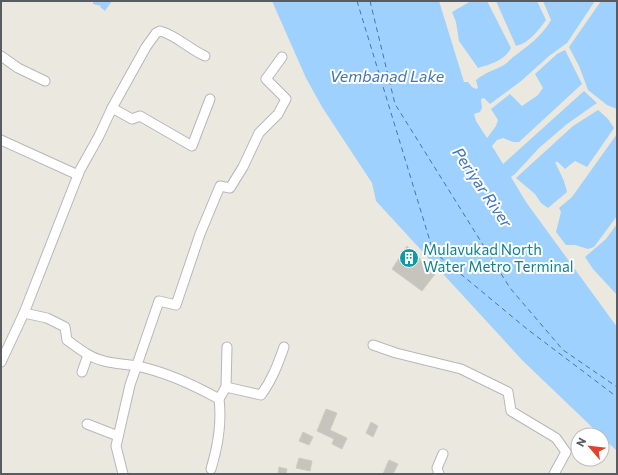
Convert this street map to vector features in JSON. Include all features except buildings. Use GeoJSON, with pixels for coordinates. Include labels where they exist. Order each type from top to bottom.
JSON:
{"type":"FeatureCollection","features":[{"type":"Feature","properties":{"kind":"street"},"geometry":{"type":"LineString","coordinates":[[1,362],[24,313],[78,175],[112,108],[146,47],[160,31],[167,33],[192,50],[205,56]]}},
{"type":"Feature","properties":{"kind":"street"},"geometry":{"type":"LineString","coordinates":[[1,56],[18,68],[45,81]]}},
{"type":"Feature","properties":{"kind":"street"},"geometry":{"type":"LineString","coordinates":[[123,474],[122,465],[116,446],[118,436],[130,385],[159,301],[176,305],[200,234],[220,186],[230,188],[243,167],[258,133],[278,114],[286,99],[266,79],[282,57]]}},
{"type":"Feature","properties":{"kind":"street"},"geometry":{"type":"LineString","coordinates":[[112,108],[132,118],[140,116],[192,146],[210,99]]}},
{"type":"Feature","properties":{"kind":"street"},"geometry":{"type":"LineString","coordinates":[[1,140],[78,175]]}},
{"type":"Feature","properties":{"kind":"street"},"geometry":{"type":"LineString","coordinates":[[24,313],[47,318],[65,327],[67,340],[88,355],[102,361],[136,366],[158,372],[200,388],[219,399]]}},
{"type":"Feature","properties":{"kind":"street"},"geometry":{"type":"LineString","coordinates":[[374,345],[396,353],[461,369],[508,392],[511,410],[556,438],[566,452],[554,474]]}},
{"type":"Feature","properties":{"kind":"street"},"geometry":{"type":"LineString","coordinates":[[211,469],[218,439],[221,413],[219,399],[226,387],[227,347]]}},
{"type":"Feature","properties":{"kind":"street"},"geometry":{"type":"LineString","coordinates":[[226,387],[262,395],[275,371],[284,347]]}},
{"type":"Feature","properties":{"kind":"street"},"geometry":{"type":"LineString","coordinates":[[82,372],[88,355]]}},
{"type":"Feature","properties":{"kind":"street"},"geometry":{"type":"LineString","coordinates":[[87,424],[118,436]]}},
{"type":"Feature","properties":{"kind":"street"},"geometry":{"type":"LineString","coordinates":[[439,474],[437,468],[444,454]]}},
{"type":"Feature","properties":{"kind":"water"},"geometry":{"type":"Polygon","coordinates":[[[93,1],[112,1],[105,11],[100,7],[101,6],[93,4],[93,1]]]}},
{"type":"Feature","properties":{"kind":"water","name":"Vembanad Lake"},"geometry":{"type":"Polygon","coordinates":[[[272,1],[439,1],[464,82],[468,82],[476,89],[478,88],[476,80],[486,73],[505,64],[534,40],[547,26],[551,20],[543,1],[595,1],[567,43],[549,56],[520,82],[490,104],[484,98],[481,99],[482,108],[480,112],[474,114],[476,121],[487,138],[496,126],[498,120],[491,109],[510,94],[522,106],[538,95],[543,88],[535,74],[557,54],[565,50],[582,84],[519,142],[513,142],[503,138],[497,140],[492,146],[503,164],[584,91],[597,103],[567,124],[539,148],[511,177],[526,202],[617,327],[617,451],[610,444],[610,427],[592,427],[523,361],[376,201],[372,183],[322,107],[306,78],[272,1]]]}},
{"type":"Feature","properties":{"kind":"water"},"geometry":{"type":"Polygon","coordinates":[[[471,1],[487,1],[511,48],[501,59],[478,68],[459,41],[456,22],[452,12],[471,1]]]}},
{"type":"Feature","properties":{"kind":"water"},"geometry":{"type":"Polygon","coordinates":[[[496,1],[537,1],[546,20],[529,39],[516,46],[496,1]]]}},
{"type":"Feature","properties":{"kind":"water"},"geometry":{"type":"Polygon","coordinates":[[[601,1],[617,1],[617,109],[607,105],[588,90],[579,66],[569,47],[601,1]]]}},
{"type":"Feature","properties":{"kind":"water"},"geometry":{"type":"Polygon","coordinates":[[[598,110],[608,119],[614,128],[587,167],[575,161],[565,169],[558,162],[555,162],[564,181],[567,192],[548,208],[541,203],[535,194],[516,178],[573,126],[598,110]]]}},
{"type":"Feature","properties":{"kind":"water"},"geometry":{"type":"Polygon","coordinates":[[[617,134],[617,216],[594,247],[588,249],[575,245],[566,245],[556,232],[561,212],[559,208],[572,197],[617,134]]]}},
{"type":"Feature","properties":{"kind":"water"},"geometry":{"type":"Polygon","coordinates":[[[617,224],[617,295],[593,269],[585,257],[606,239],[617,224]]]}},
{"type":"Feature","properties":{"kind":"ferry route"},"geometry":{"type":"LineString","coordinates":[[357,1],[433,251],[527,329],[617,397]]}},
{"type":"Feature","properties":{"kind":"ferry route"},"geometry":{"type":"LineString","coordinates":[[370,1],[395,104],[510,288],[563,350],[617,387]]}},
{"type":"Feature","properties":{"kind":"place","name":"Mulavukad North Water Metro Terminal"},"geometry":{"type":"Point","coordinates":[409,258]}},
{"type":"Feature","properties":{"kind":"water label","name":"Periyar River"},"geometry":{"type":"Point","coordinates":[483,187]}}]}
